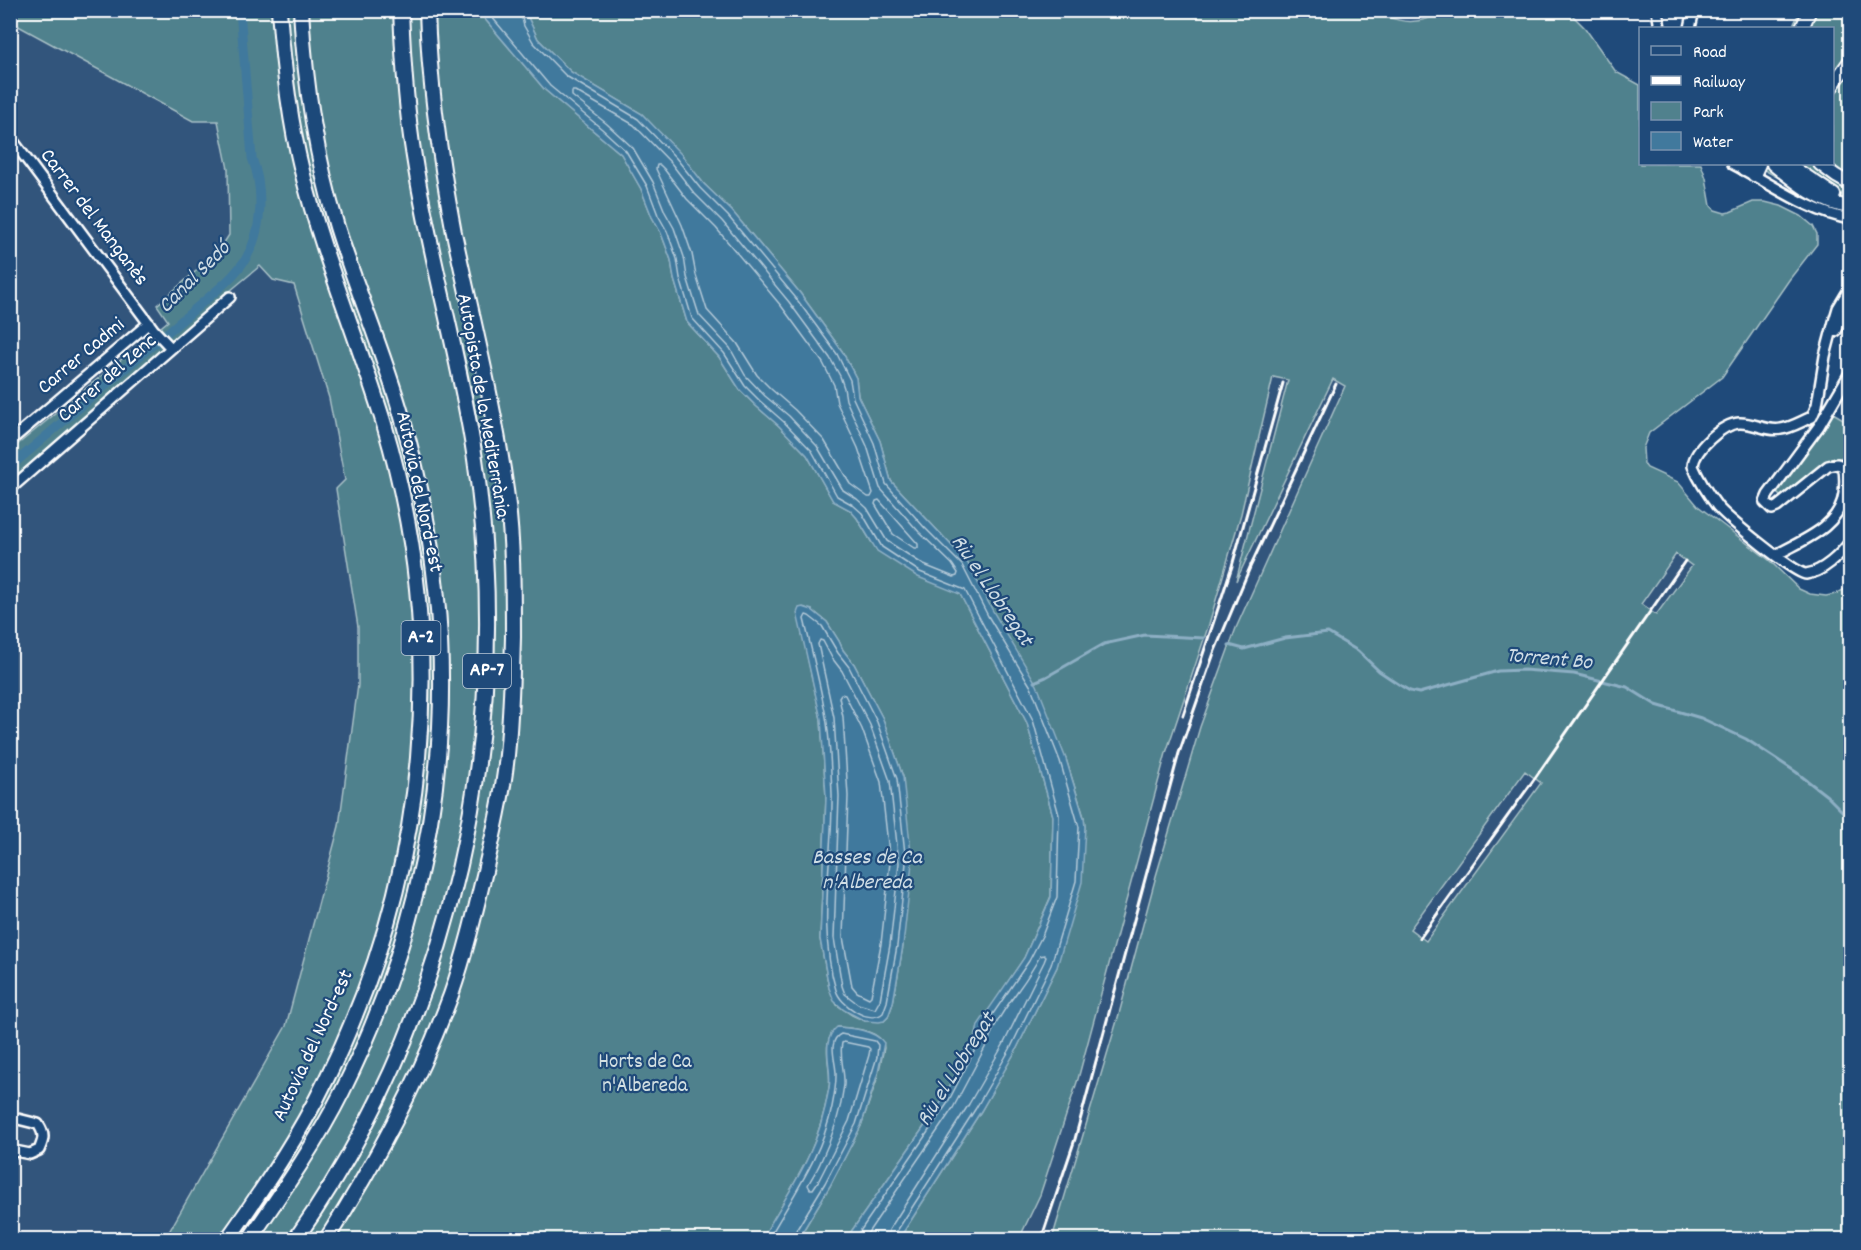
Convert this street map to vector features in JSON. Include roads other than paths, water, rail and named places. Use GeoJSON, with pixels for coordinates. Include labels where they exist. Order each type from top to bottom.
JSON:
{"type":"FeatureCollection","features":[{"type":"Feature","properties":{"kind":"highway","name":"Autovia del Nord-est"},"geometry":{"type":"LineString","coordinates":[[227,1239],[262,1188],[312,1107],[361,1003],[388,925],[406,852],[422,723],[419,598],[407,517],[384,425],[333,277],[301,168],[286,88],[279,10]]}},
{"type":"Feature","properties":{"kind":"highway","name":"Autovia del Nord-est"},"geometry":{"type":"LineString","coordinates":[[249,1239],[293,1175],[341,1094],[387,987],[410,916],[423,861],[432,809],[440,734],[439,607],[425,512],[416,466],[401,414],[341,237],[324,179],[306,84],[301,10]]}},
{"type":"Feature","properties":{"kind":"highway","name":"Autopista de la Mediterrània"},"geometry":{"type":"LineString","coordinates":[[295,1239],[332,1184],[371,1113],[402,1046],[422,995],[441,940],[461,864],[474,795],[483,723],[488,628],[481,502],[467,414],[419,187],[404,71],[401,10]]}},
{"type":"Feature","properties":{"kind":"highway","name":"Autopista de la Mediterrània"},"geometry":{"type":"LineString","coordinates":[[326,1239],[386,1141],[414,1082],[451,993],[474,917],[493,836],[506,765],[512,670],[513,583],[506,491],[492,410],[444,175],[430,72],[427,10]]}},
{"type":"Feature","properties":{"kind":"main road"},"geometry":{"type":"LineString","coordinates":[[1802,27],[1810,10]]}},
{"type":"Feature","properties":{"kind":"main road"},"geometry":{"type":"LineString","coordinates":[[1834,85],[1851,61]]}},
{"type":"Feature","properties":{"kind":"main road"},"geometry":{"type":"LineString","coordinates":[[1774,165],[1817,195],[1841,206],[1851,206]]}},
{"type":"Feature","properties":{"kind":"main road"},"geometry":{"type":"LineString","coordinates":[[1788,165],[1851,206]]}},
{"type":"Feature","properties":{"kind":"main road"},"geometry":{"type":"LineString","coordinates":[[1821,165],[1851,184]]}},
{"type":"Feature","properties":{"kind":"street"},"geometry":{"type":"LineString","coordinates":[[1657,10],[1660,27]]}},
{"type":"Feature","properties":{"kind":"street"},"geometry":{"type":"LineString","coordinates":[[1690,27],[1694,10]]}},
{"type":"Feature","properties":{"kind":"street","name":"Carrer del Manganès"},"geometry":{"type":"LineString","coordinates":[[10,137],[151,326],[169,345]]}},
{"type":"Feature","properties":{"kind":"street"},"geometry":{"type":"LineString","coordinates":[[1748,167],[1805,203],[1825,212],[1851,219]]}},
{"type":"Feature","properties":{"kind":"street"},"geometry":{"type":"LineString","coordinates":[[1851,288],[1838,308],[1817,405],[1812,417],[1779,430],[1746,423],[1726,427],[1710,439],[1694,459],[1693,466],[1717,506],[1795,571],[1806,574],[1832,562],[1851,542]]}},
{"type":"Feature","properties":{"kind":"street","name":"Carrer del Zenc"},"geometry":{"type":"LineString","coordinates":[[10,489],[169,345],[230,297]]}},
{"type":"Feature","properties":{"kind":"street"},"geometry":{"type":"LineString","coordinates":[[1828,346],[1845,312],[1851,305]]}},
{"type":"Feature","properties":{"kind":"street","name":"Carrer Cadmi"},"geometry":{"type":"LineString","coordinates":[[10,441],[151,326]]}},
{"type":"Feature","properties":{"kind":"street"},"geometry":{"type":"LineString","coordinates":[[1776,555],[1829,524],[1840,508],[1846,474],[1843,466],[1837,464],[1828,466],[1777,507],[1772,509],[1765,502],[1819,426],[1851,373]]}},
{"type":"Feature","properties":{"kind":"street"},"geometry":{"type":"LineString","coordinates":[[1812,417],[1819,426]]}},
{"type":"Feature","properties":{"kind":"street"},"geometry":{"type":"LineString","coordinates":[[10,1117],[38,1124],[43,1131],[44,1139],[39,1150],[30,1154],[10,1150]]}},
{"type":"Feature","properties":{"kind":"water"},"geometry":{"type":"Polygon","coordinates":[[[478,11],[525,11],[538,39],[571,72],[642,114],[681,154],[704,184],[732,211],[800,293],[842,351],[856,378],[858,396],[880,441],[891,481],[967,562],[1037,685],[1066,759],[1085,827],[1082,882],[1057,967],[1015,1052],[981,1111],[899,1239],[846,1239],[942,1101],[976,1035],[978,1025],[1024,958],[1051,897],[1053,816],[1027,723],[960,594],[918,577],[877,551],[850,510],[833,501],[807,455],[740,390],[719,357],[687,322],[674,279],[671,260],[661,233],[641,189],[621,154],[545,90],[478,11]]]}},
{"type":"Feature","properties":{"kind":"water","name":"Basses de Ca n'Albereda"},"geometry":{"type":"Polygon","coordinates":[[[799,608],[812,610],[827,622],[854,664],[883,719],[903,777],[912,863],[903,946],[893,1003],[888,1017],[879,1022],[865,1021],[844,1010],[834,1001],[829,988],[820,939],[826,797],[821,719],[797,613],[799,608]]]}},
{"type":"Feature","properties":{"kind":"water"},"geometry":{"type":"Polygon","coordinates":[[[837,1027],[869,1032],[884,1043],[878,1073],[861,1126],[830,1186],[798,1239],[762,1239],[816,1139],[829,1088],[829,1040],[837,1027]]]}},
{"type":"Feature","properties":{"kind":"waterway","name":"Canal Sedó"},"geometry":{"type":"LineString","coordinates":[[10,467],[224,284],[242,264],[251,249],[258,223],[260,196],[252,158],[240,10]]}},
{"type":"Feature","properties":{"kind":"waterway","name":"Torrent Bo"},"geometry":{"type":"LineString","coordinates":[[1229,645],[1244,649],[1285,638],[1328,633],[1358,651],[1379,671],[1403,687],[1419,693],[1498,671],[1524,670],[1574,674],[1627,687],[1656,705],[1701,718],[1746,739],[1796,772],[1827,796],[1850,819]]}},
{"type":"Feature","properties":{"kind":"waterway","name":"Torrent Bo"},"geometry":{"type":"LineString","coordinates":[[1034,682],[1104,644],[1145,635],[1204,638]]}},
{"type":"Feature","properties":{"kind":"railway"},"geometry":{"type":"LineString","coordinates":[[1183,715],[1232,566],[1283,383]]}},
{"type":"Feature","properties":{"kind":"railway"},"geometry":{"type":"LineString","coordinates":[[1041,1240],[1075,1139],[1179,753],[1214,653],[1251,565],[1336,384]]}},
{"type":"Feature","properties":{"kind":"railway"},"geometry":{"type":"LineString","coordinates":[[1420,938],[1535,778],[1685,561]]}},
{"type":"Feature","properties":{"kind":"water label","name":"Riu el Llobregat"},"geometry":{"type":"Point","coordinates":[991,591]}},
{"type":"Feature","properties":{"kind":"water label","name":"Riu el Llobregat"},"geometry":{"type":"Point","coordinates":[957,1070]}},
{"type":"Feature","properties":{"kind":"park label","name":"Horts de Ca n'Albereda"},"geometry":{"type":"Point","coordinates":[645,1075]}}]}
